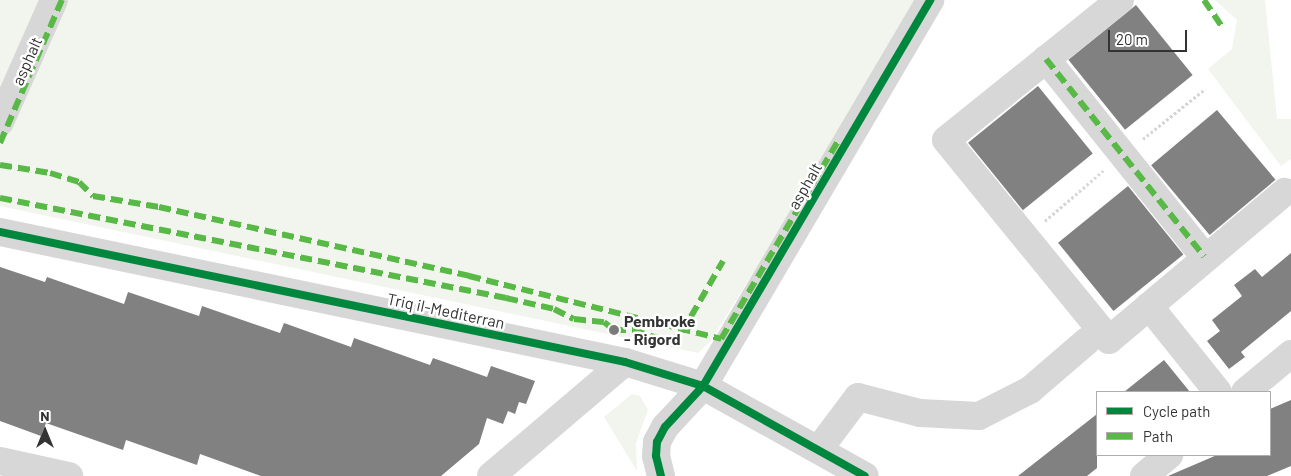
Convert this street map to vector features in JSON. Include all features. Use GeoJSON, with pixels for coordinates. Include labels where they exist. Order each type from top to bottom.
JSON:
{"type":"FeatureCollection","features":[{"type":"Feature","properties":{"kind":"street","name":"asphalt"},"geometry":{"type":"LineString","coordinates":[[0,122],[54,0]]}},
{"type":"Feature","properties":{"kind":"street","name":"asphalt"},"geometry":{"type":"LineString","coordinates":[[661,476],[656,456],[657,442],[665,427],[703,386],[930,0]]}},
{"type":"Feature","properties":{"kind":"street"},"geometry":{"type":"LineString","coordinates":[[1120,0],[946,140],[1109,340],[1289,179]]}},
{"type":"Feature","properties":{"kind":"street"},"geometry":{"type":"LineString","coordinates":[[1046,59],[1204,256]]}},
{"type":"Feature","properties":{"kind":"street","name":"Triq il-Mediterran"},"geometry":{"type":"LineString","coordinates":[[0,232],[625,362],[703,386],[865,476]]}},
{"type":"Feature","properties":{"kind":"street"},"geometry":{"type":"LineString","coordinates":[[1149,306],[1217,391]]}},
{"type":"Feature","properties":{"kind":"street"},"geometry":{"type":"LineString","coordinates":[[820,450],[858,397],[920,413],[979,416],[1030,390],[1087,341]]}},
{"type":"Feature","properties":{"kind":"street"},"geometry":{"type":"LineString","coordinates":[[1246,391],[1291,354]]}},
{"type":"Feature","properties":{"kind":"street"},"geometry":{"type":"LineString","coordinates":[[491,476],[625,362]]}},
{"type":"Feature","properties":{"kind":"street"},"geometry":{"type":"LineString","coordinates":[[1144,476],[1168,456]]}},
{"type":"Feature","properties":{"kind":"street"},"geometry":{"type":"LineString","coordinates":[[0,460],[69,476]]}},
{"type":"Feature","properties":{"kind":"shaded area"},"geometry":{"type":"Polygon","coordinates":[[[0,0],[922,0],[710,342],[698,353],[0,206],[0,0]]]}},
{"type":"Feature","properties":{"kind":"shaded area"},"geometry":{"type":"Polygon","coordinates":[[[1215,0],[1265,0],[1277,119],[1291,119],[1291,159],[1281,166],[1208,69],[1232,49],[1237,20],[1215,0]]]}},
{"type":"Feature","properties":{"kind":"shaded area"},"geometry":{"type":"Polygon","coordinates":[[[632,394],[640,396],[648,410],[636,443],[637,471],[604,417],[632,394]]]}},
{"type":"Feature","properties":{"kind":"building"},"geometry":{"type":"Polygon","coordinates":[[[1136,5],[1193,75],[1125,130],[1068,60],[1136,5]]]}},
{"type":"Feature","properties":{"kind":"building"},"geometry":{"type":"Polygon","coordinates":[[[1038,86],[1093,154],[1023,210],[968,143],[1038,86]]]}},
{"type":"Feature","properties":{"kind":"building"},"geometry":{"type":"Polygon","coordinates":[[[1217,110],[1275,180],[1210,235],[1151,165],[1217,110]]]}},
{"type":"Feature","properties":{"kind":"building"},"geometry":{"type":"Polygon","coordinates":[[[1128,186],[1183,254],[1113,311],[1058,243],[1128,186]]]}},
{"type":"Feature","properties":{"kind":"building"},"geometry":{"type":"Polygon","coordinates":[[[1291,253],[1291,311],[1241,352],[1245,357],[1229,369],[1207,341],[1220,331],[1212,320],[1242,296],[1234,285],[1255,269],[1262,277],[1291,253]]]}},
{"type":"Feature","properties":{"kind":"building"},"geometry":{"type":"Polygon","coordinates":[[[0,267],[45,282],[47,277],[124,304],[128,292],[199,316],[202,306],[280,333],[284,323],[351,347],[354,338],[430,365],[433,358],[487,377],[491,366],[535,381],[526,404],[519,402],[515,414],[508,411],[503,424],[487,418],[479,444],[441,476],[261,476],[200,454],[197,465],[126,440],[123,450],[46,423],[41,436],[0,421],[0,267]]]}},
{"type":"Feature","properties":{"kind":"building"},"geometry":{"type":"Polygon","coordinates":[[[1164,360],[1189,391],[1125,391],[1164,360]]]}},
{"type":"Feature","properties":{"kind":"building"},"geometry":{"type":"Polygon","coordinates":[[[1291,400],[1291,466],[1267,476],[1168,476],[1215,456],[1271,456],[1271,409],[1291,400]]]}},
{"type":"Feature","properties":{"kind":"building"},"geometry":{"type":"Polygon","coordinates":[[[1096,415],[1097,468],[1087,476],[1018,476],[1096,415]]]}},
{"type":"Feature","properties":{"kind":"marked path"},"geometry":{"type":"LineString","coordinates":[[0,143],[62,0]]}},
{"type":"Feature","properties":{"kind":"marked path"},"geometry":{"type":"LineString","coordinates":[[1204,0],[1222,27]]}},
{"type":"Feature","properties":{"kind":"marked path"},"geometry":{"type":"LineString","coordinates":[[1046,59],[1204,256]]}},
{"type":"Feature","properties":{"kind":"marked path"},"geometry":{"type":"LineString","coordinates":[[0,165],[50,173],[79,182],[93,196],[159,207],[469,276],[721,339],[838,141]]}},
{"type":"Feature","properties":{"kind":"marked path"},"geometry":{"type":"LineString","coordinates":[[0,198],[506,298],[554,309],[574,319],[604,322],[614,330],[633,330],[671,342],[682,332],[723,261]]}},
{"type":"Feature","properties":{"kind":"cycle path"},"geometry":{"type":"LineString","coordinates":[[661,476],[656,456],[657,442],[665,427],[703,386],[930,0]]}},
{"type":"Feature","properties":{"kind":"cycle path"},"geometry":{"type":"LineString","coordinates":[[0,232],[625,362],[703,386],[865,476]]}},
{"type":"Feature","properties":{"kind":"place","name":"Pembroke - Rigord"},"geometry":{"type":"Point","coordinates":[614,330]}}]}
